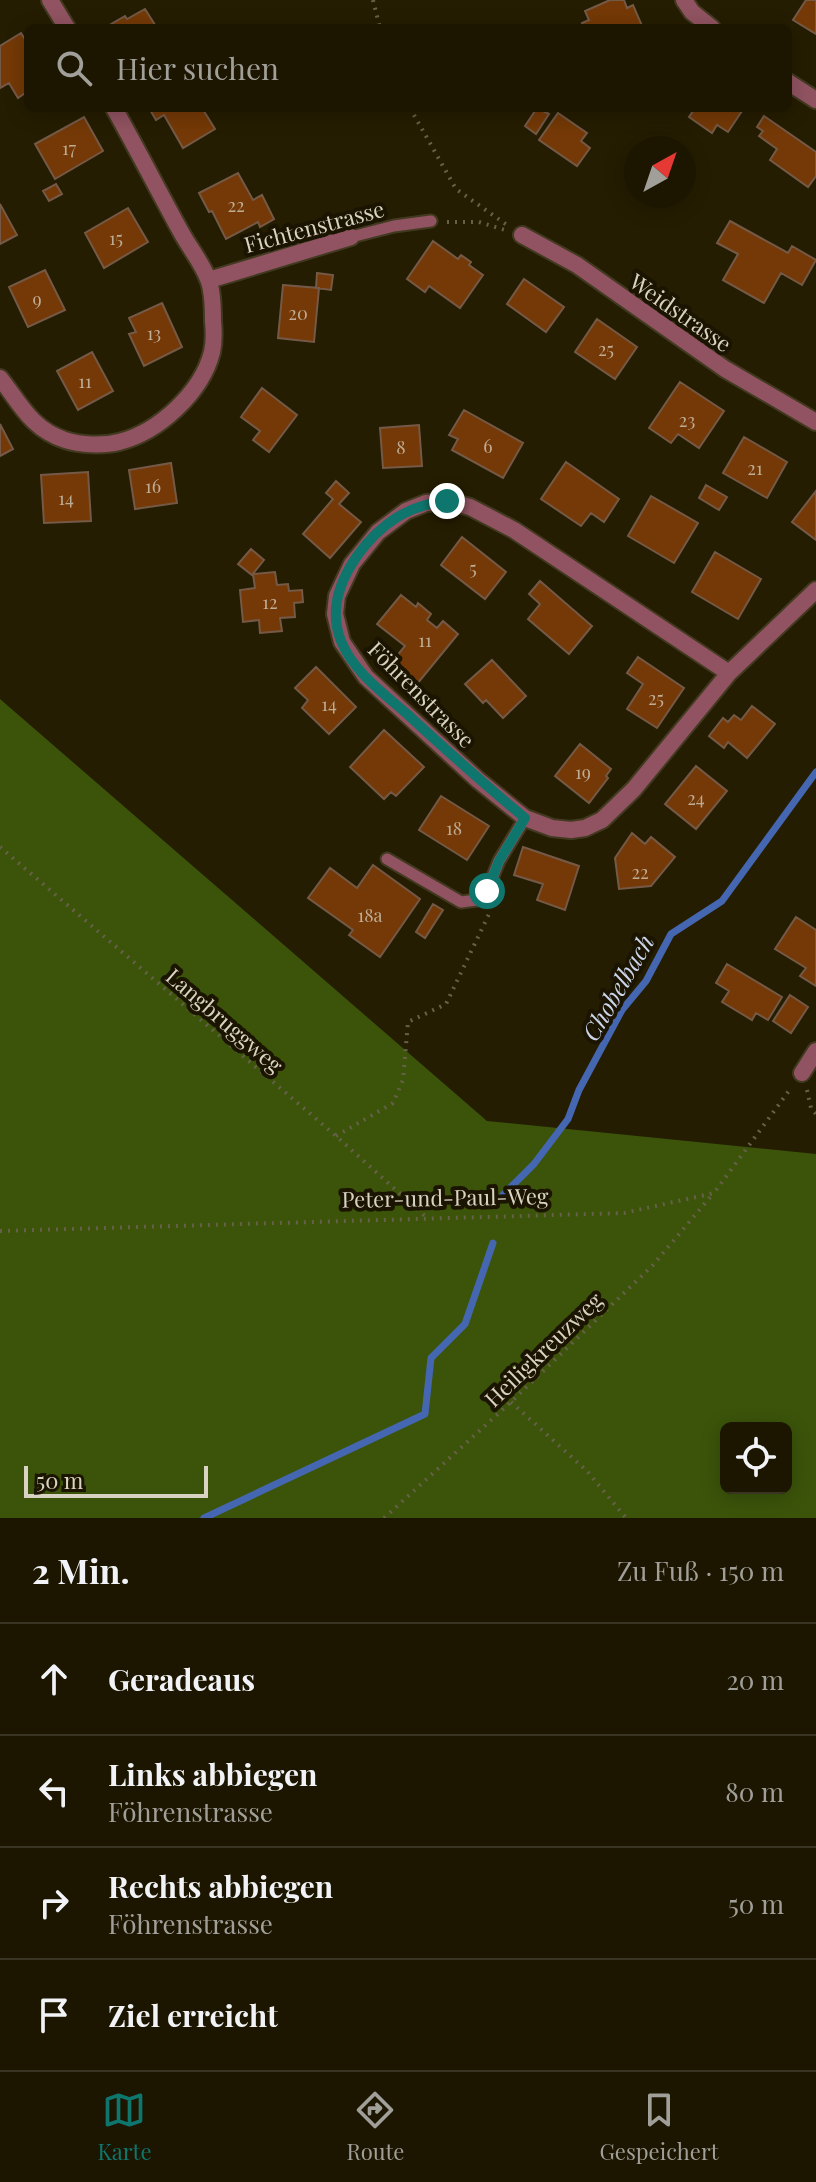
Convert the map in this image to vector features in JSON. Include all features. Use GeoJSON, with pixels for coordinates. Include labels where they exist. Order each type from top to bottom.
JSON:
{"type":"FeatureCollection","features":[{"type":"Feature","properties":{"kind":"street"},"geometry":{"type":"LineString","coordinates":[[50,0],[65,24]]}},
{"type":"Feature","properties":{"kind":"street"},"geometry":{"type":"LineString","coordinates":[[684,0],[692,12],[707,24]]}},
{"type":"Feature","properties":{"kind":"street"},"geometry":{"type":"LineString","coordinates":[[792,85],[816,100]]}},
{"type":"Feature","properties":{"kind":"street"},"geometry":{"type":"LineString","coordinates":[[0,378],[25,415],[43,429],[64,440],[105,444],[146,431],[164,418],[195,387],[212,351],[214,323],[209,280],[116,112]]}},
{"type":"Feature","properties":{"kind":"street","name":"Weidstrasse"},"geometry":{"type":"LineString","coordinates":[[522,235],[577,265],[725,369],[816,422]]}},
{"type":"Feature","properties":{"kind":"street","name":"Fichtenstrasse"},"geometry":{"type":"LineString","coordinates":[[209,280],[351,237]]}},
{"type":"Feature","properties":{"kind":"street","name":"Föhrenstrasse"},"geometry":{"type":"LineString","coordinates":[[729,673],[514,530],[470,507],[447,501],[426,503],[406,511],[378,532],[364,547],[337,596],[335,614],[342,642],[366,677],[478,780],[525,818],[552,828],[571,830],[602,820],[634,789],[729,673],[816,590]]}},
{"type":"Feature","properties":{"kind":"street"},"geometry":{"type":"LineString","coordinates":[[802,1073],[816,1051]]}},
{"type":"Feature","properties":{"kind":"lane","name":"Fichtenstrasse"},"geometry":{"type":"LineString","coordinates":[[351,237],[431,221]]}},
{"type":"Feature","properties":{"kind":"lane"},"geometry":{"type":"LineString","coordinates":[[387,859],[461,902],[477,900],[487,891],[499,861],[525,818]]}},
{"type":"Feature","properties":{"kind":"path"},"geometry":{"type":"LineString","coordinates":[[373,0],[379,24]]}},
{"type":"Feature","properties":{"kind":"path"},"geometry":{"type":"LineString","coordinates":[[412,112],[456,189],[522,235]]}},
{"type":"Feature","properties":{"kind":"path"},"geometry":{"type":"LineString","coordinates":[[431,221],[479,222],[522,235]]}},
{"type":"Feature","properties":{"kind":"path","name":"Langbruggweg"},"geometry":{"type":"LineString","coordinates":[[0,847],[428,1219]]}},
{"type":"Feature","properties":{"kind":"path"},"geometry":{"type":"LineString","coordinates":[[336,1136],[393,1103],[403,1080],[408,1022],[446,1004],[489,912],[487,891]]}},
{"type":"Feature","properties":{"kind":"path"},"geometry":{"type":"LineString","coordinates":[[714,1193],[802,1073]]}},
{"type":"Feature","properties":{"kind":"path","name":"Peter-und-Paul-Weg"},"geometry":{"type":"LineString","coordinates":[[0,1231],[624,1213],[714,1193]]}},
{"type":"Feature","properties":{"kind":"path","name":"Heiligkreuzweg"},"geometry":{"type":"LineString","coordinates":[[384,1518],[511,1402],[653,1265],[714,1193]]}},
{"type":"Feature","properties":{"kind":"path"},"geometry":{"type":"LineString","coordinates":[[511,1402],[587,1471],[626,1518]]}},
{"type":"Feature","properties":{"kind":"green space"},"geometry":{"type":"Polygon","coordinates":[[[0,699],[487,1121],[816,1154],[816,1518],[0,1518],[0,699]]]}},
{"type":"Feature","properties":{"kind":"building"},"geometry":{"type":"Polygon","coordinates":[[[610,0],[624,0],[627,8],[633,5],[641,24],[582,24],[589,20],[585,11],[610,0]]]}},
{"type":"Feature","properties":{"kind":"building"},"geometry":{"type":"Polygon","coordinates":[[[806,0],[816,0],[816,34],[793,20],[806,0]]]}},
{"type":"Feature","properties":{"kind":"building"},"geometry":{"type":"Polygon","coordinates":[[[145,9],[154,24],[111,24],[125,16],[127,19],[145,9]]]}},
{"type":"Feature","properties":{"kind":"building"},"geometry":{"type":"Polygon","coordinates":[[[21,33],[24,38],[24,94],[18,98],[9,83],[0,88],[0,46],[21,33]]]}},
{"type":"Feature","properties":{"kind":"building"},"geometry":{"type":"Polygon","coordinates":[[[151,112],[204,112],[215,129],[183,148],[164,115],[156,120],[151,112]]]}},
{"type":"Feature","properties":{"kind":"building"},"geometry":{"type":"Polygon","coordinates":[[[534,112],[549,114],[536,134],[525,126],[534,112]]]}},
{"type":"Feature","properties":{"kind":"building"},"geometry":{"type":"Polygon","coordinates":[[[692,112],[741,112],[728,132],[717,125],[712,133],[689,117],[692,112]]]}},
{"type":"Feature","properties":{"kind":"building"},"geometry":{"type":"Polygon","coordinates":[[[558,113],[587,133],[581,141],[590,148],[577,166],[539,140],[558,113]]]}},
{"type":"Feature","properties":{"kind":"building"},"geometry":{"type":"Polygon","coordinates":[[[764,116],[816,152],[816,176],[808,187],[770,160],[777,149],[759,136],[763,131],[757,127],[764,116]]]}},
{"type":"Feature","properties":{"kind":"building"},"geometry":{"type":"Polygon","coordinates":[[[84,117],[103,151],[55,179],[35,144],[84,117]]]}},
{"type":"Feature","properties":{"kind":"building"},"geometry":{"type":"Polygon","coordinates":[[[238,173],[253,200],[262,195],[274,219],[260,227],[258,222],[226,239],[199,193],[238,173]]]}},
{"type":"Feature","properties":{"kind":"building"},"geometry":{"type":"Polygon","coordinates":[[[56,184],[62,194],[49,201],[43,191],[56,184]]]}},
{"type":"Feature","properties":{"kind":"building"},"geometry":{"type":"Polygon","coordinates":[[[0,204],[17,235],[0,244],[0,204]]]}},
{"type":"Feature","properties":{"kind":"building"},"geometry":{"type":"Polygon","coordinates":[[[128,208],[148,242],[104,268],[85,233],[128,208]]]}},
{"type":"Feature","properties":{"kind":"building"},"geometry":{"type":"Polygon","coordinates":[[[730,221],[788,253],[792,246],[816,260],[802,285],[781,273],[764,303],[723,280],[738,254],[717,243],[730,221]]]}},
{"type":"Feature","properties":{"kind":"building"},"geometry":{"type":"Polygon","coordinates":[[[433,241],[458,259],[461,255],[483,275],[460,308],[429,286],[425,292],[407,279],[433,241]]]}},
{"type":"Feature","properties":{"kind":"building"},"geometry":{"type":"Polygon","coordinates":[[[45,270],[65,310],[28,327],[9,287],[45,270]]]}},
{"type":"Feature","properties":{"kind":"building"},"geometry":{"type":"Polygon","coordinates":[[[317,273],[333,275],[331,290],[316,288],[317,273]]]}},
{"type":"Feature","properties":{"kind":"building"},"geometry":{"type":"Polygon","coordinates":[[[524,279],[564,307],[546,332],[507,304],[524,279]]]}},
{"type":"Feature","properties":{"kind":"building"},"geometry":{"type":"Polygon","coordinates":[[[283,285],[319,288],[314,342],[278,338],[283,285]]]}},
{"type":"Feature","properties":{"kind":"building"},"geometry":{"type":"Polygon","coordinates":[[[162,303],[182,347],[144,366],[129,334],[136,332],[129,318],[162,303]]]}},
{"type":"Feature","properties":{"kind":"building"},"geometry":{"type":"Polygon","coordinates":[[[597,319],[637,347],[615,379],[575,352],[597,319]]]}},
{"type":"Feature","properties":{"kind":"building"},"geometry":{"type":"Polygon","coordinates":[[[92,352],[113,391],[78,410],[57,371],[92,352]]]}},
{"type":"Feature","properties":{"kind":"building"},"geometry":{"type":"Polygon","coordinates":[[[680,382],[724,411],[699,448],[678,434],[671,443],[649,428],[680,382]]]}},
{"type":"Feature","properties":{"kind":"building"},"geometry":{"type":"Polygon","coordinates":[[[262,388],[297,415],[269,452],[253,440],[260,431],[241,417],[262,388]]]}},
{"type":"Feature","properties":{"kind":"building"},"geometry":{"type":"Polygon","coordinates":[[[464,410],[523,443],[503,478],[452,450],[458,439],[449,435],[464,410]]]}},
{"type":"Feature","properties":{"kind":"building"},"geometry":{"type":"Polygon","coordinates":[[[0,424],[13,449],[0,456],[0,424]]]}},
{"type":"Feature","properties":{"kind":"building"},"geometry":{"type":"Polygon","coordinates":[[[419,425],[422,466],[383,468],[380,428],[419,425]]]}},
{"type":"Feature","properties":{"kind":"building"},"geometry":{"type":"Polygon","coordinates":[[[744,437],[787,462],[767,498],[723,473],[744,437]]]}},
{"type":"Feature","properties":{"kind":"building"},"geometry":{"type":"Polygon","coordinates":[[[566,462],[619,499],[604,522],[591,513],[581,526],[541,499],[566,462]]]}},
{"type":"Feature","properties":{"kind":"building"},"geometry":{"type":"Polygon","coordinates":[[[171,463],[177,503],[135,509],[129,470],[171,463]]]}},
{"type":"Feature","properties":{"kind":"building"},"geometry":{"type":"Polygon","coordinates":[[[88,472],[91,521],[44,523],[41,475],[88,472]]]}},
{"type":"Feature","properties":{"kind":"building"},"geometry":{"type":"Polygon","coordinates":[[[336,481],[349,493],[339,504],[361,522],[330,558],[303,534],[333,499],[326,493],[336,481]]]}},
{"type":"Feature","properties":{"kind":"building"},"geometry":{"type":"Polygon","coordinates":[[[706,485],[727,497],[719,510],[699,498],[706,485]]]}},
{"type":"Feature","properties":{"kind":"building"},"geometry":{"type":"Polygon","coordinates":[[[816,491],[816,540],[792,522],[816,491]]]}},
{"type":"Feature","properties":{"kind":"building"},"geometry":{"type":"Polygon","coordinates":[[[651,496],[698,523],[674,563],[628,536],[651,496]]]}},
{"type":"Feature","properties":{"kind":"building"},"geometry":{"type":"Polygon","coordinates":[[[462,537],[506,572],[485,599],[441,565],[462,537]]]}},
{"type":"Feature","properties":{"kind":"building"},"geometry":{"type":"Polygon","coordinates":[[[251,549],[264,560],[252,575],[238,564],[251,549]]]}},
{"type":"Feature","properties":{"kind":"building"},"geometry":{"type":"Polygon","coordinates":[[[715,552],[761,579],[738,619],[692,592],[715,552]]]}},
{"type":"Feature","properties":{"kind":"building"},"geometry":{"type":"Polygon","coordinates":[[[275,572],[277,585],[288,584],[289,591],[302,590],[303,602],[294,603],[295,617],[280,618],[282,631],[260,633],[259,620],[243,622],[240,590],[255,588],[253,574],[275,572]]]}},
{"type":"Feature","properties":{"kind":"building"},"geometry":{"type":"Polygon","coordinates":[[[540,581],[592,626],[569,654],[528,619],[540,604],[529,594],[540,581]]]}},
{"type":"Feature","properties":{"kind":"building"},"geometry":{"type":"Polygon","coordinates":[[[401,595],[431,614],[427,620],[437,628],[443,621],[458,634],[417,684],[391,663],[405,646],[377,624],[401,595]]]}},
{"type":"Feature","properties":{"kind":"building"},"geometry":{"type":"Polygon","coordinates":[[[638,657],[684,688],[657,728],[627,709],[643,684],[627,673],[638,657]]]}},
{"type":"Feature","properties":{"kind":"building"},"geometry":{"type":"Polygon","coordinates":[[[492,660],[526,696],[503,718],[465,684],[492,660]]]}},
{"type":"Feature","properties":{"kind":"building"},"geometry":{"type":"Polygon","coordinates":[[[316,667],[356,707],[329,734],[302,708],[308,700],[295,688],[316,667]]]}},
{"type":"Feature","properties":{"kind":"building"},"geometry":{"type":"Polygon","coordinates":[[[752,706],[775,724],[747,758],[728,742],[724,748],[709,736],[723,718],[728,722],[734,715],[741,720],[752,706]]]}},
{"type":"Feature","properties":{"kind":"building"},"geometry":{"type":"Polygon","coordinates":[[[384,730],[424,767],[396,796],[391,792],[384,799],[350,767],[384,730]]]}},
{"type":"Feature","properties":{"kind":"building"},"geometry":{"type":"Polygon","coordinates":[[[580,744],[611,769],[589,803],[555,776],[580,744]]]}},
{"type":"Feature","properties":{"kind":"building"},"geometry":{"type":"Polygon","coordinates":[[[696,766],[727,791],[696,829],[665,804],[696,766]]]}},
{"type":"Feature","properties":{"kind":"building"},"geometry":{"type":"Polygon","coordinates":[[[441,796],[489,826],[467,860],[419,830],[441,796]]]}},
{"type":"Feature","properties":{"kind":"building"},"geometry":{"type":"Polygon","coordinates":[[[632,833],[645,844],[651,837],[675,857],[651,886],[619,889],[615,858],[632,833]]]}},
{"type":"Feature","properties":{"kind":"building"},"geometry":{"type":"Polygon","coordinates":[[[523,847],[579,866],[565,910],[537,900],[543,884],[514,875],[523,847]]]}},
{"type":"Feature","properties":{"kind":"building"},"geometry":{"type":"Polygon","coordinates":[[[373,865],[420,899],[380,957],[349,935],[353,930],[308,898],[330,868],[357,888],[373,865]]]}},
{"type":"Feature","properties":{"kind":"building"},"geometry":{"type":"Polygon","coordinates":[[[433,904],[443,910],[425,938],[416,932],[433,904]]]}},
{"type":"Feature","properties":{"kind":"building"},"geometry":{"type":"Polygon","coordinates":[[[796,917],[816,930],[816,986],[800,976],[806,968],[775,949],[796,917]]]}},
{"type":"Feature","properties":{"kind":"building"},"geometry":{"type":"Polygon","coordinates":[[[727,964],[782,997],[768,1020],[756,1013],[752,1020],[722,1002],[729,991],[716,983],[727,964]]]}},
{"type":"Feature","properties":{"kind":"building"},"geometry":{"type":"Polygon","coordinates":[[[790,995],[808,1007],[791,1033],[773,1021],[790,995]]]}},
{"type":"Feature","properties":{"kind":"waterway","name":"Chobelbach"},"geometry":{"type":"LineString","coordinates":[[499,1199],[534,1164],[568,1119],[579,1090],[622,1010],[646,981],[671,934],[722,901],[816,772]]}},
{"type":"Feature","properties":{"kind":"waterway","name":"Chobelbach"},"geometry":{"type":"LineString","coordinates":[[204,1518],[425,1414],[431,1358],[465,1324],[493,1243]]}},
{"type":"Feature","properties":{"kind":"route"},"geometry":{"type":"LineString","coordinates":[[447,501],[426,503],[406,511],[378,532],[364,547],[343,581],[335,614],[342,642],[366,677],[478,780],[525,818],[499,861],[487,891]]}}]}
